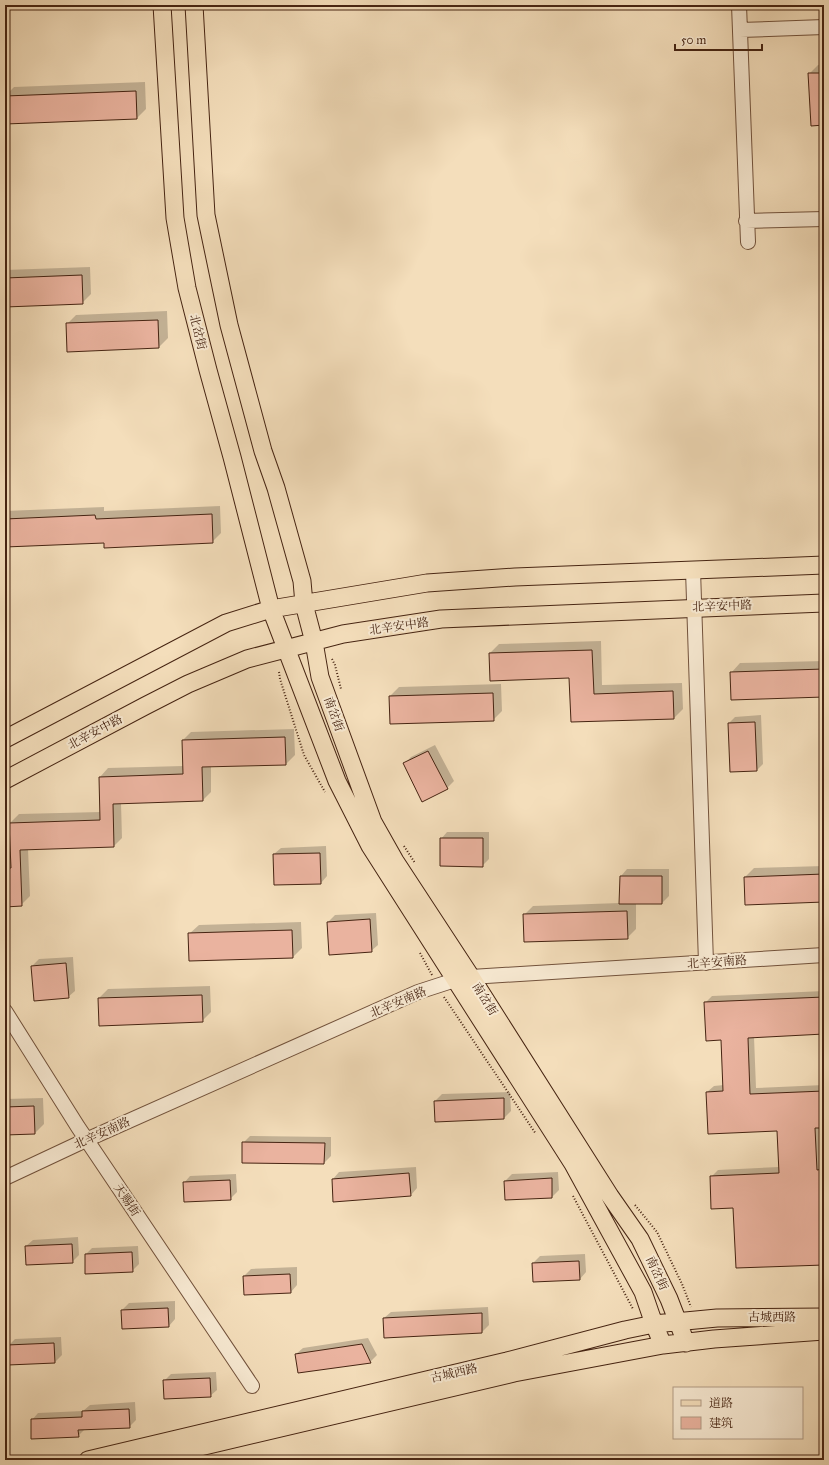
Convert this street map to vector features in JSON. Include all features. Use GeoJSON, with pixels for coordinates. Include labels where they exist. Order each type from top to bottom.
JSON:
{"type":"FeatureCollection","features":[{"type":"Feature","properties":{"kind":"main road","name":"北岔街"},"geometry":{"type":"LineString","coordinates":[[162,5],[175,218],[187,288],[271,609],[286,649]]}},
{"type":"Feature","properties":{"kind":"main road"},"geometry":{"type":"LineString","coordinates":[[194,5],[206,215],[229,325],[263,451],[276,488],[302,581],[304,604],[314,642]]}},
{"type":"Feature","properties":{"kind":"main road"},"geometry":{"type":"LineString","coordinates":[[5,739],[226,623],[271,609],[427,583],[515,577],[824,565]]}},
{"type":"Feature","properties":{"kind":"main road","name":"北辛安中路"},"geometry":{"type":"LineString","coordinates":[[5,780],[188,684],[247,659],[314,642],[323,638],[441,619],[824,602]]}},
{"type":"Feature","properties":{"kind":"main road","name":"南岔街"},"geometry":{"type":"LineString","coordinates":[[314,642],[320,677],[373,822],[463,979],[573,1164],[643,1292],[663,1345]]}},
{"type":"Feature","properties":{"kind":"main road","name":"南岔街"},"geometry":{"type":"LineString","coordinates":[[286,649],[340,788],[370,846],[640,1238],[686,1343]]}},
{"type":"Feature","properties":{"kind":"main road","name":"古城西路"},"geometry":{"type":"LineString","coordinates":[[88,1460],[507,1361],[654,1324],[717,1318],[824,1317]]}},
{"type":"Feature","properties":{"kind":"main road","name":"古城西路"},"geometry":{"type":"LineString","coordinates":[[146,1460],[514,1373],[663,1345],[714,1338],[824,1331]]}},
{"type":"Feature","properties":{"kind":"street"},"geometry":{"type":"LineString","coordinates":[[739,5],[746,221],[748,242]]}},
{"type":"Feature","properties":{"kind":"street"},"geometry":{"type":"LineString","coordinates":[[740,30],[824,27]]}},
{"type":"Feature","properties":{"kind":"street"},"geometry":{"type":"LineString","coordinates":[[746,221],[824,219]]}},
{"type":"Feature","properties":{"kind":"street"},"geometry":{"type":"LineString","coordinates":[[693,570],[706,963]]}},
{"type":"Feature","properties":{"kind":"street","name":"北辛安南路"},"geometry":{"type":"LineString","coordinates":[[5,1178],[86,1140],[418,992],[463,979],[824,955]]}},
{"type":"Feature","properties":{"kind":"street","name":"天赐街"},"geometry":{"type":"LineString","coordinates":[[5,1011],[86,1140],[252,1386]]}},
{"type":"Feature","properties":{"kind":"building"},"geometry":{"type":"Polygon","coordinates":[[[808,73],[824,73],[824,125],[811,126],[808,73]]]}},
{"type":"Feature","properties":{"kind":"building"},"geometry":{"type":"Polygon","coordinates":[[[136,91],[137,119],[5,124],[5,96],[136,91]]]}},
{"type":"Feature","properties":{"kind":"building"},"geometry":{"type":"Polygon","coordinates":[[[82,275],[83,304],[5,307],[5,278],[82,275]]]}},
{"type":"Feature","properties":{"kind":"building"},"geometry":{"type":"Polygon","coordinates":[[[158,320],[159,348],[67,352],[66,323],[158,320]]]}},
{"type":"Feature","properties":{"kind":"building"},"geometry":{"type":"Polygon","coordinates":[[[212,514],[213,543],[104,548],[104,543],[5,547],[5,519],[95,515],[96,519],[212,514]]]}},
{"type":"Feature","properties":{"kind":"building"},"geometry":{"type":"Polygon","coordinates":[[[592,650],[594,694],[673,691],[674,719],[571,722],[569,678],[490,681],[489,653],[592,650]]]}},
{"type":"Feature","properties":{"kind":"building"},"geometry":{"type":"Polygon","coordinates":[[[824,669],[824,697],[731,700],[730,672],[824,669]]]}},
{"type":"Feature","properties":{"kind":"building"},"geometry":{"type":"Polygon","coordinates":[[[493,693],[494,721],[390,724],[389,696],[493,693]]]}},
{"type":"Feature","properties":{"kind":"building"},"geometry":{"type":"Polygon","coordinates":[[[755,722],[757,771],[730,772],[728,723],[755,722]]]}},
{"type":"Feature","properties":{"kind":"building"},"geometry":{"type":"Polygon","coordinates":[[[285,737],[286,765],[202,767],[203,801],[113,804],[114,847],[20,850],[22,906],[5,907],[5,868],[11,868],[9,823],[100,820],[99,777],[183,774],[182,740],[285,737]]]}},
{"type":"Feature","properties":{"kind":"building"},"geometry":{"type":"Polygon","coordinates":[[[428,751],[448,789],[422,802],[403,763],[428,751]]]}},
{"type":"Feature","properties":{"kind":"building"},"geometry":{"type":"Polygon","coordinates":[[[440,838],[483,838],[483,867],[440,866],[440,838]]]}},
{"type":"Feature","properties":{"kind":"building"},"geometry":{"type":"Polygon","coordinates":[[[320,853],[321,884],[274,885],[273,854],[320,853]]]}},
{"type":"Feature","properties":{"kind":"building"},"geometry":{"type":"Polygon","coordinates":[[[824,874],[824,902],[745,905],[744,877],[824,874]]]}},
{"type":"Feature","properties":{"kind":"building"},"geometry":{"type":"Polygon","coordinates":[[[620,876],[662,876],[662,904],[619,904],[620,876]]]}},
{"type":"Feature","properties":{"kind":"building"},"geometry":{"type":"Polygon","coordinates":[[[627,911],[628,939],[524,942],[523,914],[627,911]]]}},
{"type":"Feature","properties":{"kind":"building"},"geometry":{"type":"Polygon","coordinates":[[[370,919],[372,952],[329,955],[327,922],[370,919]]]}},
{"type":"Feature","properties":{"kind":"building"},"geometry":{"type":"Polygon","coordinates":[[[292,930],[293,958],[189,961],[188,933],[292,930]]]}},
{"type":"Feature","properties":{"kind":"building"},"geometry":{"type":"Polygon","coordinates":[[[66,963],[69,998],[34,1001],[31,966],[66,963]]]}},
{"type":"Feature","properties":{"kind":"building"},"geometry":{"type":"Polygon","coordinates":[[[202,995],[203,1022],[99,1026],[98,998],[202,995]]]}},
{"type":"Feature","properties":{"kind":"building"},"geometry":{"type":"Polygon","coordinates":[[[824,997],[824,1034],[748,1038],[750,1094],[824,1091],[824,1128],[815,1128],[817,1170],[824,1169],[824,1265],[736,1268],[733,1208],[711,1209],[710,1176],[779,1173],[777,1131],[708,1134],[706,1092],[723,1091],[721,1040],[706,1041],[704,1002],[824,997]]]}},
{"type":"Feature","properties":{"kind":"building"},"geometry":{"type":"Polygon","coordinates":[[[504,1098],[504,1119],[435,1122],[434,1101],[504,1098]]]}},
{"type":"Feature","properties":{"kind":"building"},"geometry":{"type":"Polygon","coordinates":[[[34,1106],[35,1134],[5,1135],[5,1107],[34,1106]]]}},
{"type":"Feature","properties":{"kind":"building"},"geometry":{"type":"Polygon","coordinates":[[[242,1142],[325,1143],[324,1164],[242,1163],[242,1142]]]}},
{"type":"Feature","properties":{"kind":"building"},"geometry":{"type":"Polygon","coordinates":[[[409,1173],[411,1196],[333,1202],[332,1179],[409,1173]]]}},
{"type":"Feature","properties":{"kind":"building"},"geometry":{"type":"Polygon","coordinates":[[[552,1178],[552,1198],[505,1200],[504,1181],[552,1178]]]}},
{"type":"Feature","properties":{"kind":"building"},"geometry":{"type":"Polygon","coordinates":[[[230,1180],[231,1200],[184,1202],[183,1182],[230,1180]]]}},
{"type":"Feature","properties":{"kind":"building"},"geometry":{"type":"Polygon","coordinates":[[[72,1244],[73,1263],[26,1265],[25,1246],[72,1244]]]}},
{"type":"Feature","properties":{"kind":"building"},"geometry":{"type":"Polygon","coordinates":[[[132,1252],[133,1272],[85,1274],[85,1254],[132,1252]]]}},
{"type":"Feature","properties":{"kind":"building"},"geometry":{"type":"Polygon","coordinates":[[[579,1261],[580,1280],[533,1282],[532,1263],[579,1261]]]}},
{"type":"Feature","properties":{"kind":"building"},"geometry":{"type":"Polygon","coordinates":[[[290,1274],[291,1293],[244,1295],[243,1276],[290,1274]]]}},
{"type":"Feature","properties":{"kind":"building"},"geometry":{"type":"Polygon","coordinates":[[[168,1308],[169,1327],[122,1329],[121,1310],[168,1308]]]}},
{"type":"Feature","properties":{"kind":"building"},"geometry":{"type":"Polygon","coordinates":[[[482,1313],[482,1333],[384,1338],[383,1318],[482,1313]]]}},
{"type":"Feature","properties":{"kind":"building"},"geometry":{"type":"Polygon","coordinates":[[[54,1343],[55,1363],[8,1365],[7,1345],[54,1343]]]}},
{"type":"Feature","properties":{"kind":"building"},"geometry":{"type":"Polygon","coordinates":[[[362,1344],[371,1363],[298,1373],[295,1354],[362,1344]]]}},
{"type":"Feature","properties":{"kind":"building"},"geometry":{"type":"Polygon","coordinates":[[[210,1378],[211,1397],[164,1399],[163,1380],[210,1378]]]}},
{"type":"Feature","properties":{"kind":"building"},"geometry":{"type":"Polygon","coordinates":[[[129,1409],[130,1428],[78,1430],[79,1437],[31,1439],[31,1419],[82,1417],[82,1411],[129,1409]]]}}]}
